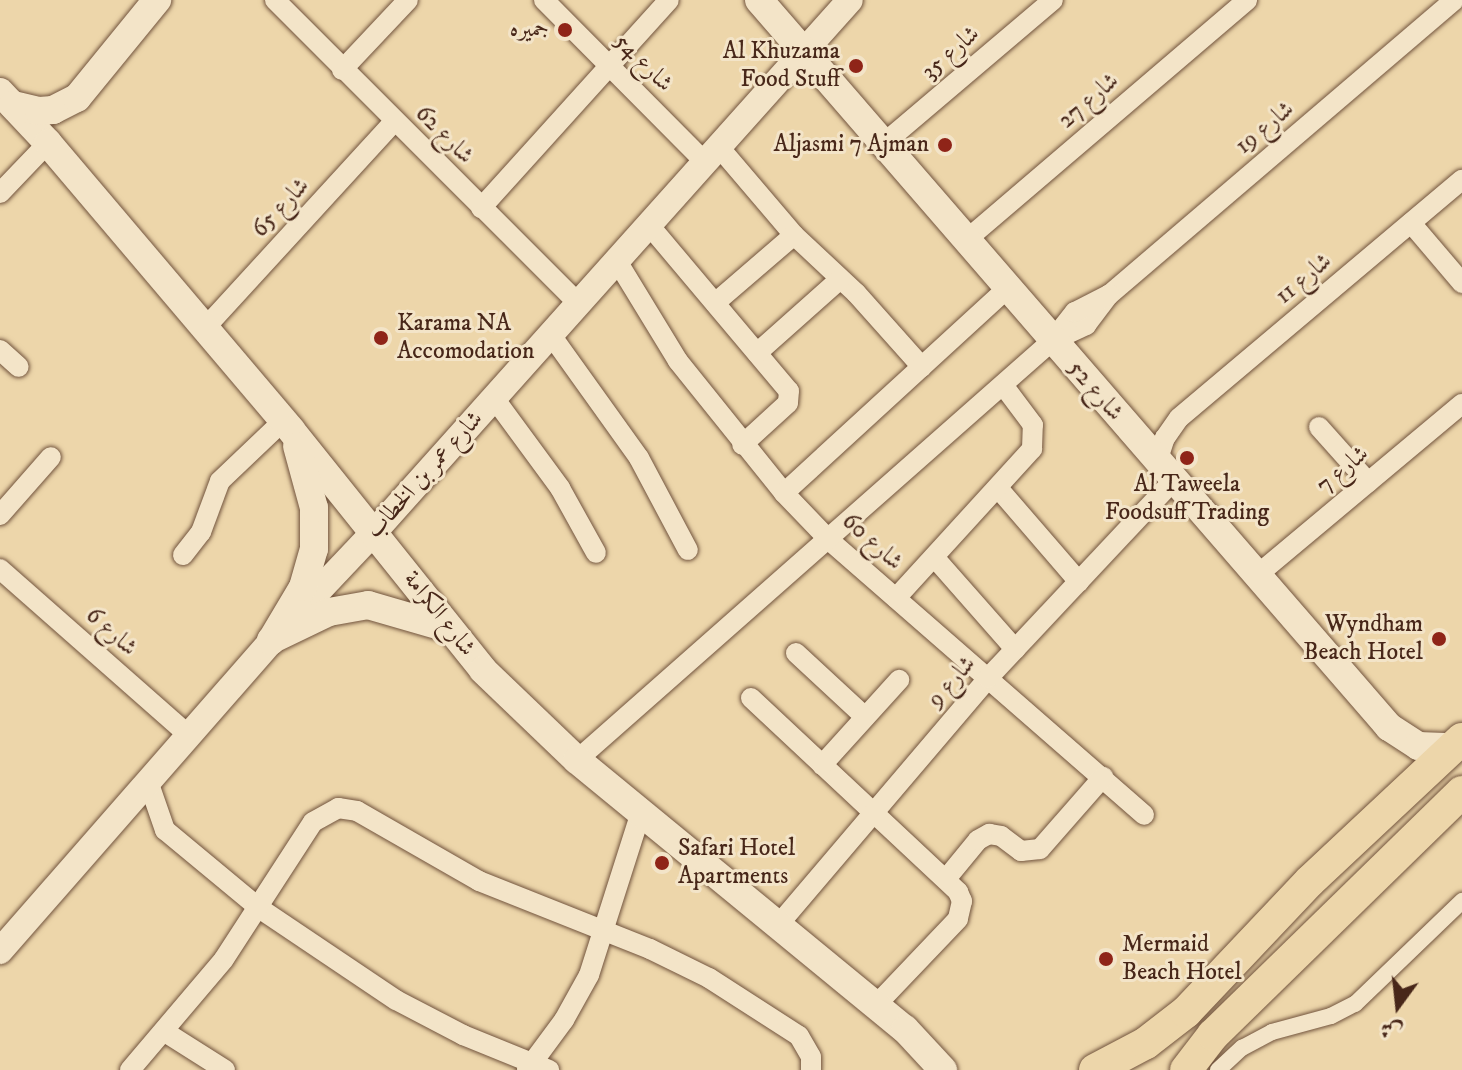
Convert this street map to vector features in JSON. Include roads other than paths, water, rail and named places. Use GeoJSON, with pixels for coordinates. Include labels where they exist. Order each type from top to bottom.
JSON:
{"type":"FeatureCollection","features":[{"type":"Feature","properties":{"kind":"main road"},"geometry":{"type":"LineString","coordinates":[[7,98],[39,111],[53,110],[77,98],[157,0]]}},
{"type":"Feature","properties":{"kind":"main road","name":"شارع 52"},"geometry":{"type":"LineString","coordinates":[[759,0],[965,241],[1397,735],[1418,746],[1457,743]]}},
{"type":"Feature","properties":{"kind":"main road","name":"شارع الكرامة"},"geometry":{"type":"LineString","coordinates":[[7,98],[287,425],[375,531],[447,628],[483,670],[577,760],[921,1043],[943,1070]]}},
{"type":"Feature","properties":{"kind":"main road"},"geometry":{"type":"LineString","coordinates":[[271,641],[303,587],[314,549],[311,488],[287,425]]}},
{"type":"Feature","properties":{"kind":"main road"},"geometry":{"type":"LineString","coordinates":[[271,641],[329,612],[368,605],[397,610],[447,628]]}},
{"type":"Feature","properties":{"kind":"main road"},"geometry":{"type":"LineString","coordinates":[[1095,1070],[1146,1043],[1186,1012],[1310,881],[1457,743]]}},
{"type":"Feature","properties":{"kind":"main road"},"geometry":{"type":"LineString","coordinates":[[1186,1070],[1213,1035],[1462,792]]}},
{"type":"Feature","properties":{"kind":"street","name":"شارع 62"},"geometry":{"type":"LineString","coordinates":[[275,0],[579,304]]}},
{"type":"Feature","properties":{"kind":"street"},"geometry":{"type":"LineString","coordinates":[[342,70],[408,0]]}},
{"type":"Feature","properties":{"kind":"street","name":"شارع 54"},"geometry":{"type":"LineString","coordinates":[[544,0],[610,67],[712,155],[840,279],[922,367]]}},
{"type":"Feature","properties":{"kind":"street"},"geometry":{"type":"LineString","coordinates":[[481,208],[669,0]]}},
{"type":"Feature","properties":{"kind":"street","name":"شارع عمر بن الخطاب"},"geometry":{"type":"LineString","coordinates":[[0,951],[271,641],[375,531],[850,0]]}},
{"type":"Feature","properties":{"kind":"street","name":"شارع 35"},"geometry":{"type":"LineString","coordinates":[[882,145],[1053,0]]}},
{"type":"Feature","properties":{"kind":"street","name":"شارع 27"},"geometry":{"type":"LineString","coordinates":[[965,241],[1247,0]]}},
{"type":"Feature","properties":{"kind":"street","name":"شارع 19"},"geometry":{"type":"LineString","coordinates":[[577,760],[1052,341],[1086,325],[1109,295],[1454,0]]}},
{"type":"Feature","properties":{"kind":"street","name":"شارع 65"},"geometry":{"type":"LineString","coordinates":[[205,328],[394,122]]}},
{"type":"Feature","properties":{"kind":"street"},"geometry":{"type":"LineString","coordinates":[[0,193],[48,143]]}},
{"type":"Feature","properties":{"kind":"street","name":"شارع 11"},"geometry":{"type":"LineString","coordinates":[[1165,471],[1165,438],[1179,418],[1462,180]]}},
{"type":"Feature","properties":{"kind":"street"},"geometry":{"type":"LineString","coordinates":[[1411,223],[1462,283]]}},
{"type":"Feature","properties":{"kind":"street"},"geometry":{"type":"LineString","coordinates":[[649,225],[786,386],[790,397],[742,445]]}},
{"type":"Feature","properties":{"kind":"street"},"geometry":{"type":"LineString","coordinates":[[715,303],[794,235]]}},
{"type":"Feature","properties":{"kind":"street","name":"شارع 60"},"geometry":{"type":"LineString","coordinates":[[617,261],[678,361],[742,445],[784,493],[829,540],[1144,815]]}},
{"type":"Feature","properties":{"kind":"street"},"geometry":{"type":"LineString","coordinates":[[757,353],[840,279]]}},
{"type":"Feature","properties":{"kind":"street"},"geometry":{"type":"LineString","coordinates":[[784,493],[1007,289]]}},
{"type":"Feature","properties":{"kind":"street"},"geometry":{"type":"LineString","coordinates":[[551,335],[639,458],[688,550]]}},
{"type":"Feature","properties":{"kind":"street"},"geometry":{"type":"LineString","coordinates":[[0,350],[19,367]]}},
{"type":"Feature","properties":{"kind":"street"},"geometry":{"type":"LineString","coordinates":[[896,598],[1032,449],[1033,425],[1003,385]]}},
{"type":"Feature","properties":{"kind":"street"},"geometry":{"type":"LineString","coordinates":[[494,398],[560,488],[596,553]]}},
{"type":"Feature","properties":{"kind":"street","name":"شارع 7"},"geometry":{"type":"LineString","coordinates":[[1256,576],[1462,404]]}},
{"type":"Feature","properties":{"kind":"street","name":"شارع 11"},"geometry":{"type":"LineString","coordinates":[[1131,431],[1156,428],[1179,418]]}},
{"type":"Feature","properties":{"kind":"street"},"geometry":{"type":"LineString","coordinates":[[183,555],[201,532],[220,481],[287,425]]}},
{"type":"Feature","properties":{"kind":"street"},"geometry":{"type":"LineString","coordinates":[[1319,427],[1368,482]]}},
{"type":"Feature","properties":{"kind":"street"},"geometry":{"type":"LineString","coordinates":[[0,515],[51,457]]}},
{"type":"Feature","properties":{"kind":"street","name":"شارع 9"},"geometry":{"type":"LineString","coordinates":[[779,924],[988,678],[1079,582],[1165,471]]}},
{"type":"Feature","properties":{"kind":"street"},"geometry":{"type":"LineString","coordinates":[[998,488],[1079,582]]}},
{"type":"Feature","properties":{"kind":"street"},"geometry":{"type":"LineString","coordinates":[[934,557],[1015,649]]}},
{"type":"Feature","properties":{"kind":"street","name":"شارع 6"},"geometry":{"type":"LineString","coordinates":[[0,569],[188,735]]}},
{"type":"Feature","properties":{"kind":"street"},"geometry":{"type":"LineString","coordinates":[[796,653],[865,717]]}},
{"type":"Feature","properties":{"kind":"street"},"geometry":{"type":"LineString","coordinates":[[822,765],[899,680]]}},
{"type":"Feature","properties":{"kind":"street"},"geometry":{"type":"LineString","coordinates":[[751,698],[946,879],[962,901],[958,919],[876,1005]]}},
{"type":"Feature","properties":{"kind":"street"},"geometry":{"type":"LineString","coordinates":[[946,879],[978,840],[989,834],[1001,836],[1021,851],[1040,849],[1103,777]]}},
{"type":"Feature","properties":{"kind":"street"},"geometry":{"type":"LineString","coordinates":[[148,781],[159,819],[173,839],[259,908],[396,1000],[536,1068],[578,997],[604,931],[641,812]]}},
{"type":"Feature","properties":{"kind":"street"},"geometry":{"type":"LineString","coordinates":[[130,1070],[205,984],[259,908],[313,822],[328,811],[347,808],[479,881],[699,973],[799,1036],[811,1057],[811,1070]]}},
{"type":"Feature","properties":{"kind":"street"},"geometry":{"type":"LineString","coordinates":[[1218,1070],[1242,1048],[1272,1032],[1331,1016],[1355,1004],[1462,901]]}},
{"type":"Feature","properties":{"kind":"street"},"geometry":{"type":"LineString","coordinates":[[165,1032],[225,1070]]}},
{"type":"Feature","properties":{"kind":"place","name":"جميره"},"geometry":{"type":"Point","coordinates":[565,30]}},
{"type":"Feature","properties":{"kind":"place","name":"Al Khuzama Food Stuff"},"geometry":{"type":"Point","coordinates":[856,66]}},
{"type":"Feature","properties":{"kind":"place","name":"Aljasmi 7 Ajman"},"geometry":{"type":"Point","coordinates":[945,145]}},
{"type":"Feature","properties":{"kind":"place","name":"Karama NA Accomodation"},"geometry":{"type":"Point","coordinates":[381,338]}},
{"type":"Feature","properties":{"kind":"place","name":"Al Taweela Foodsuff Trading"},"geometry":{"type":"Point","coordinates":[1187,458]}},
{"type":"Feature","properties":{"kind":"place","name":"Wyndham Beach Hotel"},"geometry":{"type":"Point","coordinates":[1439,639]}},
{"type":"Feature","properties":{"kind":"place","name":"Safari Hotel Apartments"},"geometry":{"type":"Point","coordinates":[662,863]}},
{"type":"Feature","properties":{"kind":"place","name":"Mermaid Beach Hotel"},"geometry":{"type":"Point","coordinates":[1106,959]}}]}
